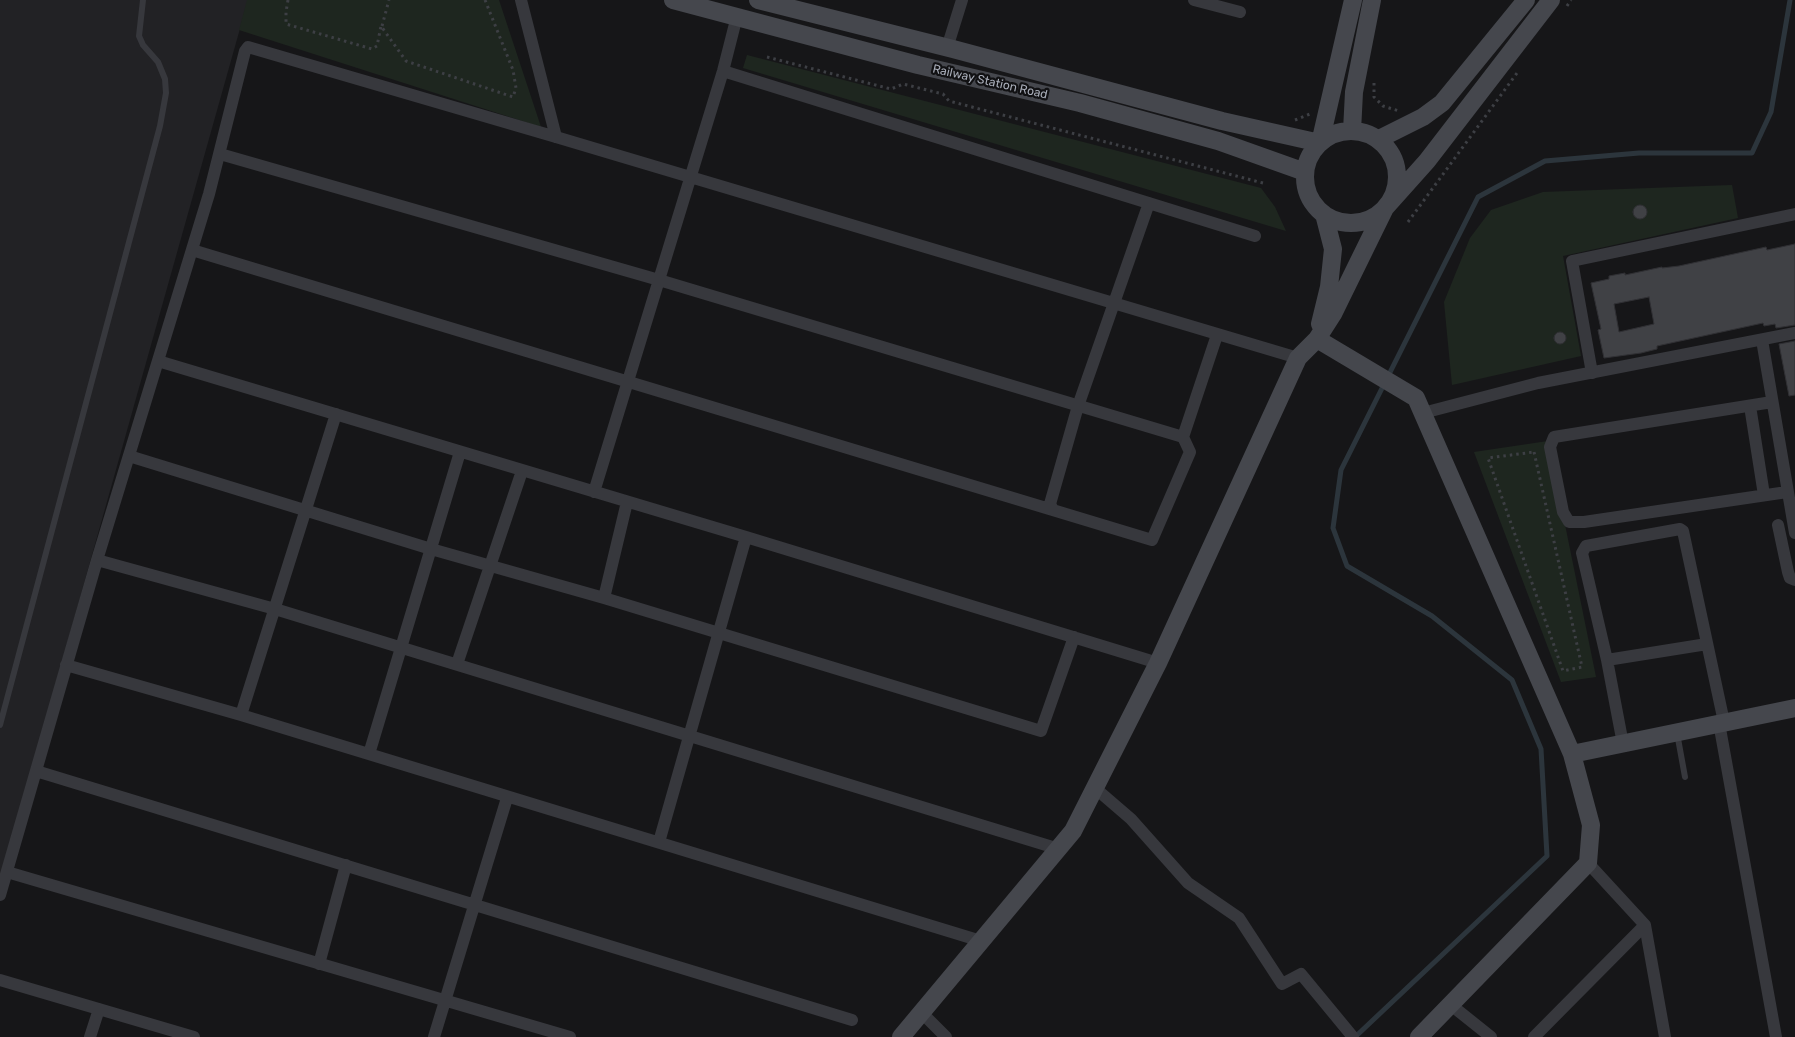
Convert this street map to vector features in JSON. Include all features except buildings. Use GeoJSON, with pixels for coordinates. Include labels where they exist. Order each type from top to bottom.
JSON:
{"type":"FeatureCollection","features":[{"type":"Feature","properties":{"kind":"street"},"geometry":{"type":"LineString","coordinates":[[521,0],[556,137]]}},
{"type":"Feature","properties":{"kind":"street","name":"Railway Station Road"},"geometry":{"type":"LineString","coordinates":[[673,0],[918,65],[1080,103],[1218,141],[1305,172]]}},
{"type":"Feature","properties":{"kind":"street","name":"Railway Station Road"},"geometry":{"type":"LineString","coordinates":[[758,0],[1222,121],[1320,143]]}},
{"type":"Feature","properties":{"kind":"street"},"geometry":{"type":"LineString","coordinates":[[947,48],[962,0]]}},
{"type":"Feature","properties":{"kind":"street"},"geometry":{"type":"LineString","coordinates":[[1194,0],[1240,12]]}},
{"type":"Feature","properties":{"kind":"street"},"geometry":{"type":"LineString","coordinates":[[1320,143],[1353,0]]}},
{"type":"Feature","properties":{"kind":"street"},"geometry":{"type":"LineString","coordinates":[[1352,131],[1354,92],[1372,0]]}},
{"type":"Feature","properties":{"kind":"street"},"geometry":{"type":"LineString","coordinates":[[1378,139],[1424,117],[1442,103],[1526,0]]}},
{"type":"Feature","properties":{"kind":"street"},"geometry":{"type":"LineString","coordinates":[[901,1037],[1074,831],[1158,663],[1298,358],[1316,339],[1333,314],[1386,208],[1393,198],[1398,172],[1394,160],[1388,148],[1378,139],[1366,133],[1352,131],[1340,132],[1329,136],[1320,143],[1308,161],[1305,172],[1309,196],[1315,206],[1324,214],[1336,221],[1343,222],[1363,222],[1375,217],[1386,208],[1427,161],[1558,4]]}},
{"type":"Feature","properties":{"kind":"street"},"geometry":{"type":"LineString","coordinates":[[594,492],[723,71],[737,16]]}},
{"type":"Feature","properties":{"kind":"street"},"geometry":{"type":"LineString","coordinates":[[0,895],[97,560],[192,250],[220,154],[245,51],[248,47],[1298,358]]}},
{"type":"Feature","properties":{"kind":"street"},"geometry":{"type":"LineString","coordinates":[[723,71],[1254,236]]}},
{"type":"Feature","properties":{"kind":"street"},"geometry":{"type":"LineString","coordinates":[[220,154],[659,280],[1183,437]]}},
{"type":"Feature","properties":{"kind":"street"},"geometry":{"type":"LineString","coordinates":[[1052,510],[1050,504],[1078,406],[1149,203]]}},
{"type":"Feature","properties":{"kind":"street"},"geometry":{"type":"LineString","coordinates":[[1316,339],[1329,287],[1333,249],[1324,214]]}},
{"type":"Feature","properties":{"kind":"street"},"geometry":{"type":"LineString","coordinates":[[1592,373],[1572,261],[1795,214]]}},
{"type":"Feature","properties":{"kind":"street"},"geometry":{"type":"LineString","coordinates":[[192,250],[1152,540],[1190,452],[1183,437],[1218,335]]}},
{"type":"Feature","properties":{"kind":"street"},"geometry":{"type":"LineString","coordinates":[[1423,412],[1538,383],[1795,333]]}},
{"type":"Feature","properties":{"kind":"street"},"geometry":{"type":"LineString","coordinates":[[1316,339],[1416,398],[1572,754],[1591,825],[1588,863],[1419,1037]]}},
{"type":"Feature","properties":{"kind":"street"},"geometry":{"type":"LineString","coordinates":[[1762,340],[1795,533]]}},
{"type":"Feature","properties":{"kind":"street"},"geometry":{"type":"LineString","coordinates":[[158,361],[746,537],[1158,663]]}},
{"type":"Feature","properties":{"kind":"street"},"geometry":{"type":"LineString","coordinates":[[1772,402],[1554,437],[1550,447],[1563,512],[1569,522],[1584,522],[1787,492]]}},
{"type":"Feature","properties":{"kind":"street"},"geometry":{"type":"LineString","coordinates":[[1750,406],[1764,496]]}},
{"type":"Feature","properties":{"kind":"street"},"geometry":{"type":"LineString","coordinates":[[241,715],[336,414]]}},
{"type":"Feature","properties":{"kind":"street"},"geometry":{"type":"LineString","coordinates":[[369,754],[460,452]]}},
{"type":"Feature","properties":{"kind":"street"},"geometry":{"type":"LineString","coordinates":[[129,456],[431,549],[719,632],[1041,730],[1074,637]]}},
{"type":"Feature","properties":{"kind":"street"},"geometry":{"type":"LineString","coordinates":[[457,664],[522,470]]}},
{"type":"Feature","properties":{"kind":"street"},"geometry":{"type":"LineString","coordinates":[[604,598],[627,502]]}},
{"type":"Feature","properties":{"kind":"street"},"geometry":{"type":"LineString","coordinates":[[1778,525],[1788,572],[1790,578],[1795,580]]}},
{"type":"Feature","properties":{"kind":"street"},"geometry":{"type":"LineString","coordinates":[[1623,744],[1608,660],[1582,553],[1583,549],[1586,546],[1680,529],[1684,533],[1722,723],[1776,1037]]}},
{"type":"Feature","properties":{"kind":"street"},"geometry":{"type":"LineString","coordinates":[[659,842],[746,537]]}},
{"type":"Feature","properties":{"kind":"street"},"geometry":{"type":"LineString","coordinates":[[97,560],[274,609],[1059,848]]}},
{"type":"Feature","properties":{"kind":"street"},"geometry":{"type":"LineString","coordinates":[[1608,660],[1707,644]]}},
{"type":"Feature","properties":{"kind":"street"},"geometry":{"type":"LineString","coordinates":[[66,665],[241,715],[507,798],[659,842],[981,941]]}},
{"type":"Feature","properties":{"kind":"street"},"geometry":{"type":"LineString","coordinates":[[1572,754],[1795,708]]}},
{"type":"Feature","properties":{"kind":"street"},"geometry":{"type":"LineString","coordinates":[[36,771],[852,1020]]}},
{"type":"Feature","properties":{"kind":"street"},"geometry":{"type":"LineString","coordinates":[[1095,788],[1131,819],[1188,883],[1240,918],[1282,984],[1301,974],[1354,1037]]}},
{"type":"Feature","properties":{"kind":"street"},"geometry":{"type":"LineString","coordinates":[[434,1037],[507,798]]}},
{"type":"Feature","properties":{"kind":"street"},"geometry":{"type":"LineString","coordinates":[[1588,863],[1645,926],[1665,1037]]}},
{"type":"Feature","properties":{"kind":"street"},"geometry":{"type":"LineString","coordinates":[[319,964],[346,865]]}},
{"type":"Feature","properties":{"kind":"street"},"geometry":{"type":"LineString","coordinates":[[7,872],[570,1037]]}},
{"type":"Feature","properties":{"kind":"street"},"geometry":{"type":"LineString","coordinates":[[1534,1037],[1645,926]]}},
{"type":"Feature","properties":{"kind":"street"},"geometry":{"type":"LineString","coordinates":[[0,980],[188,1036]]}},
{"type":"Feature","properties":{"kind":"street"},"geometry":{"type":"LineString","coordinates":[[1451,1004],[1491,1037]]}},
{"type":"Feature","properties":{"kind":"street"},"geometry":{"type":"LineString","coordinates":[[90,1037],[99,1009]]}},
{"type":"Feature","properties":{"kind":"street"},"geometry":{"type":"LineString","coordinates":[[922,1013],[946,1037]]}},
{"type":"Feature","properties":{"kind":"lane"},"geometry":{"type":"LineString","coordinates":[[0,725],[165,101],[165,79],[158,62],[143,45],[139,36],[143,0]]}},
{"type":"Feature","properties":{"kind":"lane"},"geometry":{"type":"LineString","coordinates":[[1677,732],[1685,777]]}},
{"type":"Feature","properties":{"kind":"path"},"geometry":{"type":"LineString","coordinates":[[288,0],[286,24],[372,49],[376,46],[389,0]]}},
{"type":"Feature","properties":{"kind":"path"},"geometry":{"type":"LineString","coordinates":[[382,26],[406,61],[513,97],[516,88],[513,70],[485,0]]}},
{"type":"Feature","properties":{"kind":"path"},"geometry":{"type":"LineString","coordinates":[[1558,4],[1571,0]]}},
{"type":"Feature","properties":{"kind":"path"},"geometry":{"type":"LineString","coordinates":[[767,57],[891,89],[903,84],[943,94],[948,101],[1263,183]]}},
{"type":"Feature","properties":{"kind":"path"},"geometry":{"type":"LineString","coordinates":[[1408,222],[1518,72]]}},
{"type":"Feature","properties":{"kind":"path"},"geometry":{"type":"LineString","coordinates":[[1375,74],[1374,97],[1383,106],[1400,112],[1407,109]]}},
{"type":"Feature","properties":{"kind":"path"},"geometry":{"type":"LineString","coordinates":[[1292,120],[1298,120],[1312,112]]}},
{"type":"Feature","properties":{"kind":"path"},"geometry":{"type":"LineString","coordinates":[[1534,452],[1582,667],[1563,671],[1488,458],[1534,452]]}},
{"type":"Feature","properties":{"kind":"shaded area"},"geometry":{"type":"Polygon","coordinates":[[[0,0],[248,0],[0,882],[0,0]]]}},
{"type":"Feature","properties":{"kind":"shaded area"},"geometry":{"type":"Polygon","coordinates":[[[247,0],[499,0],[541,127],[239,30],[247,0]]]}},
{"type":"Feature","properties":{"kind":"shaded area"},"geometry":{"type":"Polygon","coordinates":[[[747,55],[1261,188],[1275,207],[1286,231],[743,68],[747,55]]]}},
{"type":"Feature","properties":{"kind":"shaded area"},"geometry":{"type":"Polygon","coordinates":[[[1732,185],[1738,218],[1563,256],[1581,356],[1452,385],[1444,302],[1470,238],[1491,210],[1543,192],[1732,185]]]}},
{"type":"Feature","properties":{"kind":"shaded area"},"geometry":{"type":"Polygon","coordinates":[[[1548,441],[1596,677],[1561,682],[1474,452],[1548,441]]]}},
{"type":"Feature","properties":{"kind":"waterway"},"geometry":{"type":"LineString","coordinates":[[1355,1037],[1547,856],[1541,749],[1512,680],[1432,616],[1347,566],[1333,528],[1341,470],[1478,197],[1545,161],[1639,153],[1752,153],[1771,112],[1790,0]]}}]}
